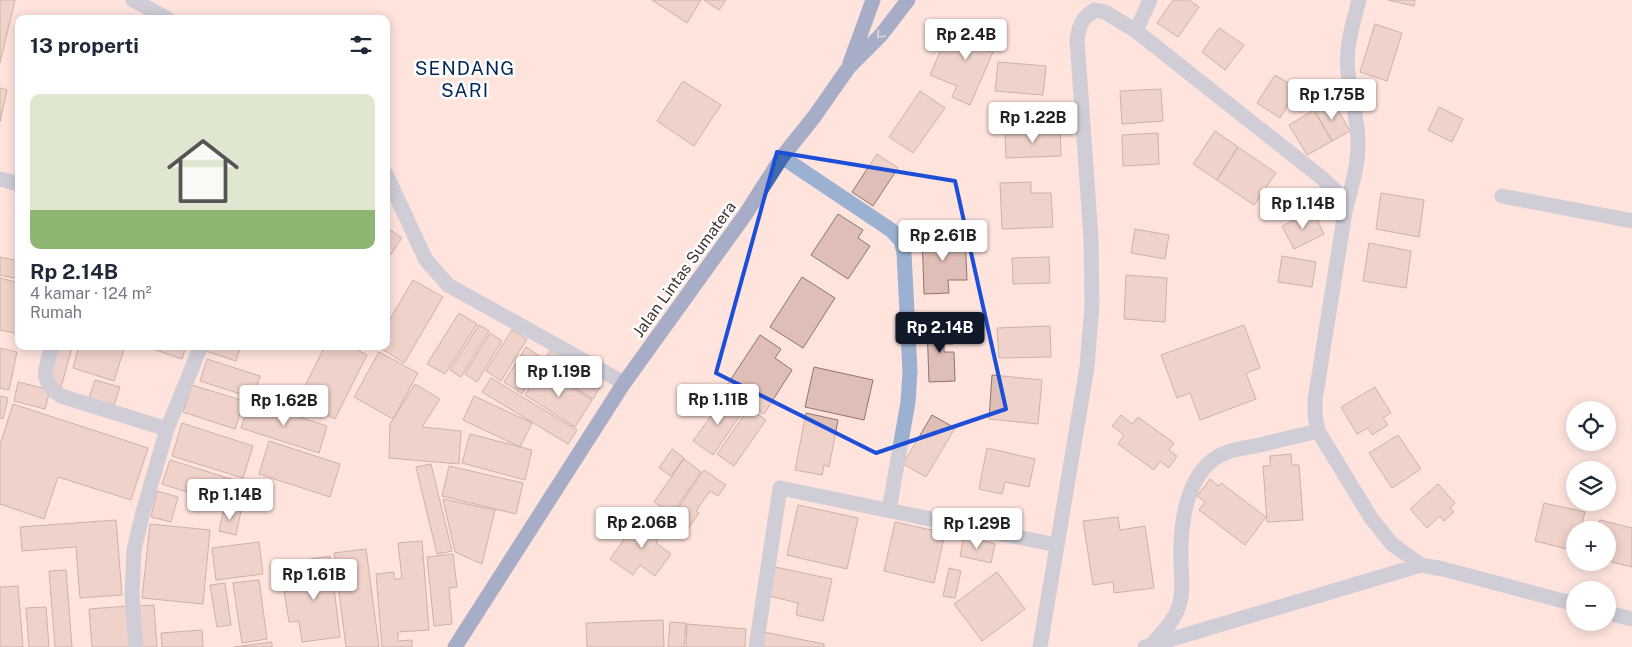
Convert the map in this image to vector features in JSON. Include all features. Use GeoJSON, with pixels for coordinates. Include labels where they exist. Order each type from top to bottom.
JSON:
{"type":"FeatureCollection","features":[{"type":"Feature","properties":{"kind":"highway","name":"Jalan Lintas Sumatera"},"geometry":{"type":"LineString","coordinates":[[849,67],[873,0]]}},
{"type":"Feature","properties":{"kind":"highway","name":"Jalan Lintas Sumatera"},"geometry":{"type":"LineString","coordinates":[[455,647],[624,383],[745,214],[782,157],[814,117],[849,67],[881,35],[908,0]]}},
{"type":"Feature","properties":{"kind":"street"},"geometry":{"type":"LineString","coordinates":[[132,0],[160,15]]}},
{"type":"Feature","properties":{"kind":"street"},"geometry":{"type":"LineString","coordinates":[[1136,32],[1150,0]]}},
{"type":"Feature","properties":{"kind":"street"},"geometry":{"type":"LineString","coordinates":[[1359,0],[1349,44],[1348,70],[1355,107],[1358,142],[1356,170],[1345,212],[1315,400],[1315,416],[1318,431],[1376,524],[1392,544],[1421,565],[1443,569],[1566,602]]}},
{"type":"Feature","properties":{"kind":"street"},"geometry":{"type":"LineString","coordinates":[[1040,647],[1087,368],[1092,305],[1091,238],[1077,40],[1080,25],[1085,16],[1095,10],[1104,12],[1136,32],[1322,178],[1336,192],[1345,212]]}},
{"type":"Feature","properties":{"kind":"street"},"geometry":{"type":"LineString","coordinates":[[782,157],[891,230],[901,240],[904,253],[910,372],[908,402],[889,510]]}},
{"type":"Feature","properties":{"kind":"street"},"geometry":{"type":"LineString","coordinates":[[0,179],[15,183]]}},
{"type":"Feature","properties":{"kind":"street"},"geometry":{"type":"LineString","coordinates":[[390,183],[426,260],[448,285],[624,383]]}},
{"type":"Feature","properties":{"kind":"street"},"geometry":{"type":"LineString","coordinates":[[1502,196],[1632,220]]}},
{"type":"Feature","properties":{"kind":"street"},"geometry":{"type":"LineString","coordinates":[[51,350],[45,377],[47,385],[53,391],[61,396],[166,428]]}},
{"type":"Feature","properties":{"kind":"street"},"geometry":{"type":"LineString","coordinates":[[136,647],[132,596],[134,550],[142,512],[166,428],[199,350]]}},
{"type":"Feature","properties":{"kind":"street"},"geometry":{"type":"LineString","coordinates":[[1149,645],[1172,622],[1179,606],[1182,587],[1182,532],[1189,497],[1196,480],[1209,463],[1224,453],[1318,431]]}},
{"type":"Feature","properties":{"kind":"street"},"geometry":{"type":"LineString","coordinates":[[756,647],[780,488],[1057,545]]}},
{"type":"Feature","properties":{"kind":"street"},"geometry":{"type":"LineString","coordinates":[[1149,645],[1421,565]]}},
{"type":"Feature","properties":{"kind":"street"},"geometry":{"type":"LineString","coordinates":[[1616,615],[1632,619]]}},
{"type":"Feature","properties":{"kind":"highlighted area"},"geometry":{"type":"Polygon","coordinates":[[[777,152],[955,181],[1006,409],[876,453],[716,373],[777,152]]]}},
{"type":"Feature","properties":{"kind":"building"},"geometry":{"type":"Polygon","coordinates":[[[0,0],[15,0],[0,63],[0,0]]]}},
{"type":"Feature","properties":{"kind":"building"},"geometry":{"type":"Polygon","coordinates":[[[652,0],[701,0],[687,23],[652,0]]]}},
{"type":"Feature","properties":{"kind":"building"},"geometry":{"type":"Polygon","coordinates":[[[704,0],[726,0],[719,10],[704,0]]]}},
{"type":"Feature","properties":{"kind":"building"},"geometry":{"type":"Polygon","coordinates":[[[1173,0],[1189,0],[1199,7],[1178,37],[1157,23],[1173,0]]]}},
{"type":"Feature","properties":{"kind":"building"},"geometry":{"type":"Polygon","coordinates":[[[1388,0],[1415,0],[1414,6],[1388,0]]]}},
{"type":"Feature","properties":{"kind":"building"},"geometry":{"type":"Polygon","coordinates":[[[974,23],[1001,34],[970,105],[952,97],[957,86],[930,75],[949,31],[967,38],[974,23]]]}},
{"type":"Feature","properties":{"kind":"building"},"geometry":{"type":"Polygon","coordinates":[[[1375,24],[1402,33],[1387,81],[1360,72],[1375,24]]]}},
{"type":"Feature","properties":{"kind":"building"},"geometry":{"type":"Polygon","coordinates":[[[1219,28],[1244,45],[1225,70],[1202,52],[1219,28]]]}},
{"type":"Feature","properties":{"kind":"building"},"geometry":{"type":"Polygon","coordinates":[[[998,62],[1046,66],[1043,95],[995,91],[998,62]]]}},
{"type":"Feature","properties":{"kind":"building"},"geometry":{"type":"Polygon","coordinates":[[[1275,75],[1298,89],[1280,118],[1257,103],[1275,75]]]}},
{"type":"Feature","properties":{"kind":"building"},"geometry":{"type":"Polygon","coordinates":[[[683,81],[721,105],[694,146],[657,121],[683,81]]]}},
{"type":"Feature","properties":{"kind":"building"},"geometry":{"type":"Polygon","coordinates":[[[0,88],[7,90],[0,122],[0,88]]]}},
{"type":"Feature","properties":{"kind":"building"},"geometry":{"type":"Polygon","coordinates":[[[1161,89],[1163,121],[1122,124],[1120,91],[1161,89]]]}},
{"type":"Feature","properties":{"kind":"building"},"geometry":{"type":"Polygon","coordinates":[[[920,91],[945,108],[913,153],[889,137],[920,91]]]}},
{"type":"Feature","properties":{"kind":"building"},"geometry":{"type":"Polygon","coordinates":[[[1332,100],[1350,131],[1332,141],[1314,110],[1332,100]]]}},
{"type":"Feature","properties":{"kind":"building"},"geometry":{"type":"Polygon","coordinates":[[[1439,107],[1463,119],[1452,142],[1428,130],[1439,107]]]}},
{"type":"Feature","properties":{"kind":"building"},"geometry":{"type":"Polygon","coordinates":[[[1314,110],[1332,141],[1307,155],[1289,125],[1314,110]]]}},
{"type":"Feature","properties":{"kind":"building"},"geometry":{"type":"Polygon","coordinates":[[[1060,130],[1061,156],[1006,158],[1005,131],[1060,130]]]}},
{"type":"Feature","properties":{"kind":"building"},"geometry":{"type":"Polygon","coordinates":[[[1215,131],[1238,147],[1217,180],[1193,164],[1215,131]]]}},
{"type":"Feature","properties":{"kind":"building"},"geometry":{"type":"Polygon","coordinates":[[[1158,133],[1159,164],[1123,166],[1122,135],[1158,133]]]}},
{"type":"Feature","properties":{"kind":"building"},"geometry":{"type":"Polygon","coordinates":[[[1238,147],[1276,173],[1254,205],[1217,180],[1238,147]]]}},
{"type":"Feature","properties":{"kind":"building"},"geometry":{"type":"Polygon","coordinates":[[[877,154],[898,168],[873,206],[852,192],[877,154]]]}},
{"type":"Feature","properties":{"kind":"building"},"geometry":{"type":"Polygon","coordinates":[[[1031,182],[1031,193],[1051,193],[1053,227],[1002,229],[1000,183],[1031,182]]]}},
{"type":"Feature","properties":{"kind":"building"},"geometry":{"type":"Polygon","coordinates":[[[1381,193],[1424,200],[1419,237],[1376,229],[1381,193]]]}},
{"type":"Feature","properties":{"kind":"building"},"geometry":{"type":"Polygon","coordinates":[[[1313,211],[1324,234],[1294,249],[1282,226],[1313,211]]]}},
{"type":"Feature","properties":{"kind":"building"},"geometry":{"type":"Polygon","coordinates":[[[838,214],[863,230],[858,238],[870,246],[848,279],[811,255],[838,214]]]}},
{"type":"Feature","properties":{"kind":"building"},"geometry":{"type":"Polygon","coordinates":[[[1135,229],[1169,235],[1165,259],[1131,253],[1135,229]]]}},
{"type":"Feature","properties":{"kind":"building"},"geometry":{"type":"Polygon","coordinates":[[[390,230],[402,238],[390,255],[390,230]]]}},
{"type":"Feature","properties":{"kind":"building"},"geometry":{"type":"Polygon","coordinates":[[[965,234],[967,280],[948,280],[949,293],[924,294],[922,235],[965,234]]]}},
{"type":"Feature","properties":{"kind":"building"},"geometry":{"type":"Polygon","coordinates":[[[1369,243],[1411,251],[1406,288],[1363,281],[1369,243]]]}},
{"type":"Feature","properties":{"kind":"building"},"geometry":{"type":"Polygon","coordinates":[[[1282,256],[1316,262],[1312,287],[1278,282],[1282,256]]]}},
{"type":"Feature","properties":{"kind":"building"},"geometry":{"type":"Polygon","coordinates":[[[0,257],[15,260],[15,278],[0,275],[0,257]]]}},
{"type":"Feature","properties":{"kind":"building"},"geometry":{"type":"Polygon","coordinates":[[[1049,257],[1050,283],[1013,284],[1012,258],[1049,257]]]}},
{"type":"Feature","properties":{"kind":"building"},"geometry":{"type":"Polygon","coordinates":[[[1126,275],[1167,278],[1165,322],[1124,319],[1126,275]]]}},
{"type":"Feature","properties":{"kind":"building"},"geometry":{"type":"Polygon","coordinates":[[[802,277],[835,298],[803,348],[770,327],[802,277]]]}},
{"type":"Feature","properties":{"kind":"building"},"geometry":{"type":"Polygon","coordinates":[[[0,278],[15,282],[15,333],[0,330],[0,278]]]}},
{"type":"Feature","properties":{"kind":"building"},"geometry":{"type":"Polygon","coordinates":[[[413,280],[443,297],[404,363],[383,350],[390,350],[390,319],[413,280]]]}},
{"type":"Feature","properties":{"kind":"building"},"geometry":{"type":"Polygon","coordinates":[[[459,313],[477,324],[445,374],[427,364],[459,313]]]}},
{"type":"Feature","properties":{"kind":"building"},"geometry":{"type":"Polygon","coordinates":[[[952,324],[953,344],[944,344],[944,352],[954,352],[955,381],[929,382],[927,325],[952,324]]]}},
{"type":"Feature","properties":{"kind":"building"},"geometry":{"type":"Polygon","coordinates":[[[479,325],[489,331],[461,377],[450,370],[479,325]]]}},
{"type":"Feature","properties":{"kind":"building"},"geometry":{"type":"Polygon","coordinates":[[[1244,325],[1260,368],[1246,373],[1256,399],[1200,420],[1190,393],[1177,398],[1161,355],[1244,325]]]}},
{"type":"Feature","properties":{"kind":"building"},"geometry":{"type":"Polygon","coordinates":[[[1050,326],[1051,357],[999,358],[997,328],[1050,326]]]}},
{"type":"Feature","properties":{"kind":"building"},"geometry":{"type":"Polygon","coordinates":[[[512,330],[527,339],[501,381],[486,371],[512,330]]]}},
{"type":"Feature","properties":{"kind":"building"},"geometry":{"type":"Polygon","coordinates":[[[490,333],[502,341],[477,382],[465,374],[490,333]]]}},
{"type":"Feature","properties":{"kind":"building"},"geometry":{"type":"Polygon","coordinates":[[[760,335],[781,349],[775,358],[792,370],[764,414],[725,388],[760,335]]]}},
{"type":"Feature","properties":{"kind":"building"},"geometry":{"type":"Polygon","coordinates":[[[526,347],[544,359],[522,394],[504,382],[526,347]]]}},
{"type":"Feature","properties":{"kind":"building"},"geometry":{"type":"Polygon","coordinates":[[[0,348],[17,352],[9,390],[0,388],[0,348]]]}},
{"type":"Feature","properties":{"kind":"building"},"geometry":{"type":"Polygon","coordinates":[[[551,349],[572,362],[562,379],[541,366],[551,349]]]}},
{"type":"Feature","properties":{"kind":"building"},"geometry":{"type":"Polygon","coordinates":[[[57,350],[71,350],[61,387],[48,384],[57,350]]]}},
{"type":"Feature","properties":{"kind":"building"},"geometry":{"type":"Polygon","coordinates":[[[78,350],[124,350],[114,381],[73,368],[78,350]]]}},
{"type":"Feature","properties":{"kind":"building"},"geometry":{"type":"Polygon","coordinates":[[[156,350],[185,350],[182,359],[156,350]]]}},
{"type":"Feature","properties":{"kind":"building"},"geometry":{"type":"Polygon","coordinates":[[[206,350],[240,350],[236,361],[206,350]]]}},
{"type":"Feature","properties":{"kind":"building"},"geometry":{"type":"Polygon","coordinates":[[[323,350],[358,350],[367,355],[335,419],[298,400],[323,350]]]}},
{"type":"Feature","properties":{"kind":"building"},"geometry":{"type":"Polygon","coordinates":[[[379,352],[418,373],[393,419],[354,397],[379,352]]]}},
{"type":"Feature","properties":{"kind":"building"},"geometry":{"type":"Polygon","coordinates":[[[207,359],[260,376],[253,398],[200,381],[207,359]]]}},
{"type":"Feature","properties":{"kind":"building"},"geometry":{"type":"Polygon","coordinates":[[[814,367],[873,380],[864,420],[805,407],[814,367]]]}},
{"type":"Feature","properties":{"kind":"building"},"geometry":{"type":"Polygon","coordinates":[[[542,369],[592,400],[575,427],[525,395],[542,369]]]}},
{"type":"Feature","properties":{"kind":"building"},"geometry":{"type":"Polygon","coordinates":[[[574,370],[600,387],[593,399],[566,382],[574,370]]]}},
{"type":"Feature","properties":{"kind":"building"},"geometry":{"type":"Polygon","coordinates":[[[992,375],[1042,380],[1038,424],[989,419],[992,375]]]}},
{"type":"Feature","properties":{"kind":"building"},"geometry":{"type":"Polygon","coordinates":[[[491,378],[577,430],[568,444],[482,392],[491,378]]]}},
{"type":"Feature","properties":{"kind":"building"},"geometry":{"type":"Polygon","coordinates":[[[95,380],[120,387],[114,405],[89,398],[95,380]]]}},
{"type":"Feature","properties":{"kind":"building"},"geometry":{"type":"Polygon","coordinates":[[[18,382],[50,390],[45,409],[14,401],[18,382]]]}},
{"type":"Feature","properties":{"kind":"building"},"geometry":{"type":"Polygon","coordinates":[[[415,384],[440,399],[422,427],[461,431],[459,464],[389,458],[390,424],[415,384]]]}},
{"type":"Feature","properties":{"kind":"building"},"geometry":{"type":"Polygon","coordinates":[[[192,385],[244,401],[235,429],[183,412],[192,385]]]}},
{"type":"Feature","properties":{"kind":"building"},"geometry":{"type":"Polygon","coordinates":[[[1375,387],[1391,413],[1383,418],[1388,425],[1372,435],[1368,428],[1357,434],[1341,407],[1375,387]]]}},
{"type":"Feature","properties":{"kind":"building"},"geometry":{"type":"Polygon","coordinates":[[[0,396],[8,398],[3,419],[0,418],[0,396]]]}},
{"type":"Feature","properties":{"kind":"building"},"geometry":{"type":"Polygon","coordinates":[[[474,396],[532,423],[520,447],[463,420],[474,396]]]}},
{"type":"Feature","properties":{"kind":"building"},"geometry":{"type":"Polygon","coordinates":[[[724,398],[743,411],[713,455],[693,441],[724,398]]]}},
{"type":"Feature","properties":{"kind":"building"},"geometry":{"type":"Polygon","coordinates":[[[250,401],[327,426],[319,453],[241,428],[250,401]]]}},
{"type":"Feature","properties":{"kind":"building"},"geometry":{"type":"Polygon","coordinates":[[[13,404],[148,448],[131,500],[58,477],[44,519],[0,504],[0,445],[13,404]]]}},
{"type":"Feature","properties":{"kind":"building"},"geometry":{"type":"Polygon","coordinates":[[[749,408],[766,420],[734,466],[717,454],[749,408]]]}},
{"type":"Feature","properties":{"kind":"building"},"geometry":{"type":"Polygon","coordinates":[[[806,413],[838,420],[829,467],[824,465],[822,475],[795,470],[806,413]]]}},
{"type":"Feature","properties":{"kind":"building"},"geometry":{"type":"Polygon","coordinates":[[[932,415],[955,428],[926,477],[903,464],[932,415]]]}},
{"type":"Feature","properties":{"kind":"building"},"geometry":{"type":"Polygon","coordinates":[[[1121,415],[1132,424],[1138,417],[1174,443],[1169,450],[1177,456],[1169,468],[1160,461],[1154,470],[1118,444],[1124,435],[1112,426],[1121,415]]]}},
{"type":"Feature","properties":{"kind":"building"},"geometry":{"type":"Polygon","coordinates":[[[182,423],[253,446],[243,478],[172,456],[182,423]]]}},
{"type":"Feature","properties":{"kind":"building"},"geometry":{"type":"Polygon","coordinates":[[[470,434],[532,450],[525,480],[462,463],[470,434]]]}},
{"type":"Feature","properties":{"kind":"building"},"geometry":{"type":"Polygon","coordinates":[[[1398,435],[1421,469],[1392,488],[1369,453],[1398,435]]]}},
{"type":"Feature","properties":{"kind":"building"},"geometry":{"type":"Polygon","coordinates":[[[269,441],[340,464],[330,497],[259,474],[269,441]]]}},
{"type":"Feature","properties":{"kind":"building"},"geometry":{"type":"Polygon","coordinates":[[[987,448],[1035,459],[1029,487],[1005,482],[1002,494],[979,489],[987,448]]]}},
{"type":"Feature","properties":{"kind":"building"},"geometry":{"type":"Polygon","coordinates":[[[672,449],[684,458],[671,476],[659,468],[672,449]]]}},
{"type":"Feature","properties":{"kind":"building"},"geometry":{"type":"Polygon","coordinates":[[[1291,454],[1292,465],[1299,465],[1303,520],[1267,522],[1263,466],[1270,466],[1270,456],[1291,454]]]}},
{"type":"Feature","properties":{"kind":"building"},"geometry":{"type":"Polygon","coordinates":[[[684,459],[701,472],[672,514],[654,502],[684,459]]]}},
{"type":"Feature","properties":{"kind":"building"},"geometry":{"type":"Polygon","coordinates":[[[170,460],[244,483],[236,508],[162,484],[170,460]]]}},
{"type":"Feature","properties":{"kind":"building"},"geometry":{"type":"Polygon","coordinates":[[[431,464],[452,551],[437,554],[416,467],[431,464]]]}},
{"type":"Feature","properties":{"kind":"building"},"geometry":{"type":"Polygon","coordinates":[[[449,466],[523,483],[516,514],[442,496],[449,466]]]}},
{"type":"Feature","properties":{"kind":"building"},"geometry":{"type":"Polygon","coordinates":[[[704,470],[726,485],[718,496],[710,491],[696,511],[699,513],[687,530],[671,518],[704,470]]]}},
{"type":"Feature","properties":{"kind":"building"},"geometry":{"type":"Polygon","coordinates":[[[1210,479],[1218,486],[1221,483],[1266,517],[1245,545],[1199,510],[1205,502],[1197,496],[1210,479]]]}},
{"type":"Feature","properties":{"kind":"building"},"geometry":{"type":"Polygon","coordinates":[[[1438,484],[1455,503],[1450,507],[1454,512],[1444,521],[1440,516],[1427,528],[1410,509],[1438,484]]]}},
{"type":"Feature","properties":{"kind":"building"},"geometry":{"type":"Polygon","coordinates":[[[157,491],[178,497],[171,522],[151,517],[157,491]]]}},
{"type":"Feature","properties":{"kind":"building"},"geometry":{"type":"Polygon","coordinates":[[[443,499],[495,510],[482,564],[455,552],[443,499]]]}},
{"type":"Feature","properties":{"kind":"building"},"geometry":{"type":"Polygon","coordinates":[[[1544,503],[1566,508],[1566,511],[1585,512],[1583,521],[1566,521],[1566,549],[1535,541],[1544,503]]]}},
{"type":"Feature","properties":{"kind":"building"},"geometry":{"type":"Polygon","coordinates":[[[798,505],[858,518],[847,569],[787,555],[798,505]]]}},
{"type":"Feature","properties":{"kind":"building"},"geometry":{"type":"Polygon","coordinates":[[[224,508],[241,511],[236,535],[219,531],[224,508]]]}},
{"type":"Feature","properties":{"kind":"building"},"geometry":{"type":"Polygon","coordinates":[[[641,516],[663,532],[656,543],[671,554],[655,576],[640,565],[633,575],[610,559],[641,516]]]}},
{"type":"Feature","properties":{"kind":"building"},"geometry":{"type":"Polygon","coordinates":[[[1118,517],[1120,530],[1145,526],[1154,588],[1114,593],[1113,582],[1093,585],[1083,521],[1118,517]]]}},
{"type":"Feature","properties":{"kind":"building"},"geometry":{"type":"Polygon","coordinates":[[[116,520],[122,595],[80,598],[76,547],[22,551],[20,527],[116,520]]]}},
{"type":"Feature","properties":{"kind":"building"},"geometry":{"type":"Polygon","coordinates":[[[895,522],[945,533],[934,583],[884,571],[895,522]]]}},
{"type":"Feature","properties":{"kind":"building"},"geometry":{"type":"Polygon","coordinates":[[[150,524],[210,530],[203,604],[142,598],[150,524]]]}},
{"type":"Feature","properties":{"kind":"building"},"geometry":{"type":"Polygon","coordinates":[[[1616,524],[1632,528],[1632,567],[1616,563],[1616,524]]]}},
{"type":"Feature","properties":{"kind":"building"},"geometry":{"type":"Polygon","coordinates":[[[964,536],[995,544],[991,563],[960,556],[964,536]]]}},
{"type":"Feature","properties":{"kind":"building"},"geometry":{"type":"Polygon","coordinates":[[[422,541],[429,630],[398,632],[398,641],[412,640],[412,647],[382,647],[376,574],[394,572],[394,579],[402,579],[398,543],[422,541]]]}},
{"type":"Feature","properties":{"kind":"building"},"geometry":{"type":"Polygon","coordinates":[[[259,542],[263,574],[216,580],[212,548],[259,542]]]}},
{"type":"Feature","properties":{"kind":"building"},"geometry":{"type":"Polygon","coordinates":[[[366,549],[379,647],[346,647],[334,553],[366,549]]]}},
{"type":"Feature","properties":{"kind":"building"},"geometry":{"type":"Polygon","coordinates":[[[453,554],[457,587],[449,588],[452,624],[434,626],[427,557],[453,554]]]}},
{"type":"Feature","properties":{"kind":"building"},"geometry":{"type":"Polygon","coordinates":[[[330,556],[340,637],[302,642],[299,621],[289,622],[284,591],[294,590],[290,562],[300,561],[304,582],[313,581],[310,559],[330,556]]]}},
{"type":"Feature","properties":{"kind":"building"},"geometry":{"type":"Polygon","coordinates":[[[775,567],[832,579],[823,621],[796,615],[798,603],[769,596],[775,567]]]}},
{"type":"Feature","properties":{"kind":"building"},"geometry":{"type":"Polygon","coordinates":[[[949,568],[961,571],[955,598],[943,596],[949,568]]]}},
{"type":"Feature","properties":{"kind":"building"},"geometry":{"type":"Polygon","coordinates":[[[66,570],[72,647],[55,647],[49,571],[66,570]]]}},
{"type":"Feature","properties":{"kind":"building"},"geometry":{"type":"Polygon","coordinates":[[[997,572],[1025,609],[982,641],[954,604],[997,572]]]}},
{"type":"Feature","properties":{"kind":"building"},"geometry":{"type":"Polygon","coordinates":[[[259,580],[267,639],[242,643],[233,583],[259,580]]]}},
{"type":"Feature","properties":{"kind":"building"},"geometry":{"type":"Polygon","coordinates":[[[225,583],[231,625],[217,627],[210,585],[225,583]]]}},
{"type":"Feature","properties":{"kind":"building"},"geometry":{"type":"Polygon","coordinates":[[[18,586],[23,647],[0,647],[0,587],[18,586]]]}},
{"type":"Feature","properties":{"kind":"building"},"geometry":{"type":"Polygon","coordinates":[[[154,605],[157,647],[142,647],[139,606],[154,605]]]}},
{"type":"Feature","properties":{"kind":"building"},"geometry":{"type":"Polygon","coordinates":[[[128,606],[131,647],[92,647],[89,609],[128,606]]]}},
{"type":"Feature","properties":{"kind":"building"},"geometry":{"type":"Polygon","coordinates":[[[46,607],[49,647],[29,647],[26,608],[46,607]]]}},
{"type":"Feature","properties":{"kind":"building"},"geometry":{"type":"Polygon","coordinates":[[[663,620],[664,647],[587,647],[586,623],[663,620]]]}},
{"type":"Feature","properties":{"kind":"building"},"geometry":{"type":"Polygon","coordinates":[[[670,622],[686,623],[684,647],[668,647],[670,622]]]}},
{"type":"Feature","properties":{"kind":"building"},"geometry":{"type":"Polygon","coordinates":[[[687,624],[746,629],[745,647],[686,647],[687,624]]]}},
{"type":"Feature","properties":{"kind":"building"},"geometry":{"type":"Polygon","coordinates":[[[202,630],[203,647],[162,647],[161,633],[202,630]]]}},
{"type":"Feature","properties":{"kind":"building"},"geometry":{"type":"Polygon","coordinates":[[[764,632],[824,644],[824,647],[761,647],[764,632]]]}},
{"type":"Feature","properties":{"kind":"building"},"geometry":{"type":"Polygon","coordinates":[[[272,642],[272,647],[234,647],[272,642]]]}},
{"type":"Feature","properties":{"kind":"district","name":"SENDANG SARI"},"geometry":{"type":"Point","coordinates":[465,79]}}]}
